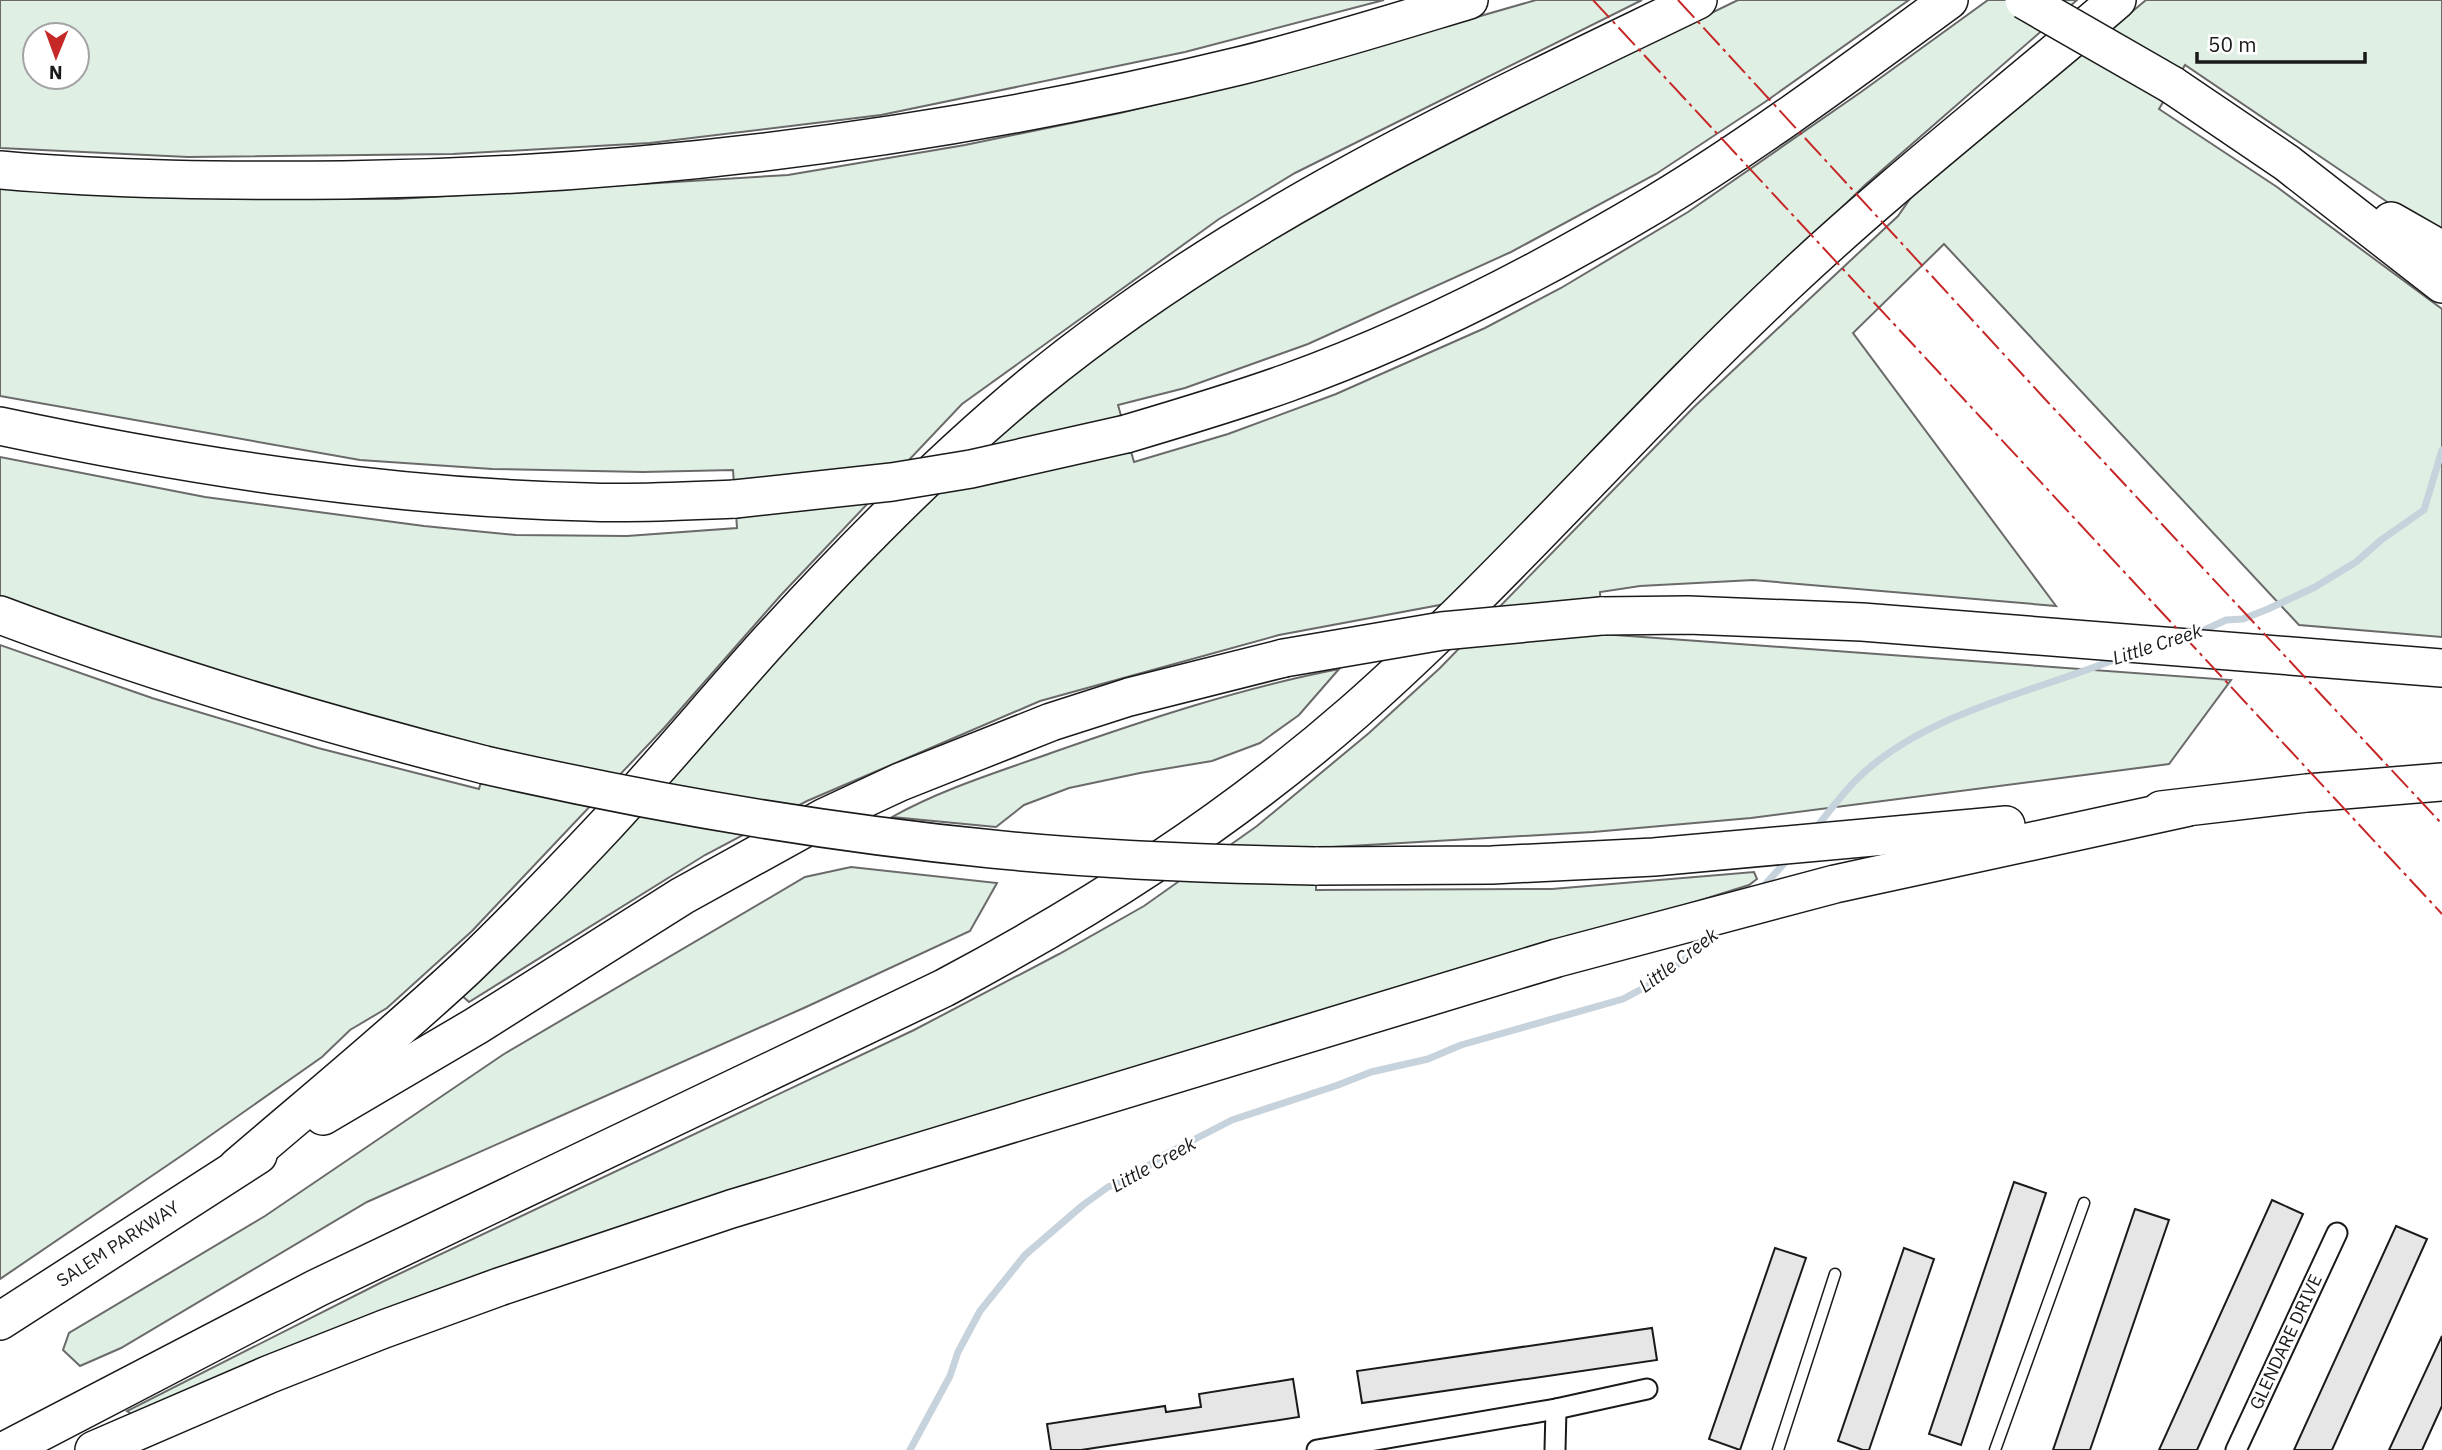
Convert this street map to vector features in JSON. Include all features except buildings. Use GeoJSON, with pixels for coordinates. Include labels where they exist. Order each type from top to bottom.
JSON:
{"type":"FeatureCollection","features":[{"type":"Feature","properties":{"kind":"highway"},"geometry":{"type":"LineString","coordinates":[[0,170],[152,179],[383,180],[573,171],[762,153],[897,134],[1123,92],[1241,65],[1469,0]]}},
{"type":"Feature","properties":{"kind":"highway"},"geometry":{"type":"LineString","coordinates":[[237,1167],[466,967],[608,823],[840,565],[927,479],[1035,382],[1166,283],[1304,198],[1437,127],[1698,0]]}},
{"type":"Feature","properties":{"kind":"highway"},"geometry":{"type":"LineString","coordinates":[[0,426],[181,461],[303,479],[424,493],[589,503],[735,499],[892,482],[971,469],[1126,434],[1289,382],[1388,342],[1523,278],[1585,245],[1724,160],[1949,0]]}},
{"type":"Feature","properties":{"kind":"highway"},"geometry":{"type":"LineString","coordinates":[[2024,0],[2172,85],[2287,163],[2442,284]]}},
{"type":"Feature","properties":{"kind":"highway"},"geometry":{"type":"LineString","coordinates":[[6,1450],[342,1276],[932,994],[1017,949],[1156,865],[1289,766],[1382,687],[1472,602],[1787,283],[1877,201],[2117,0]]}},
{"type":"Feature","properties":{"kind":"highway"},"geometry":{"type":"LineString","coordinates":[[2287,163],[2442,250]]}},
{"type":"Feature","properties":{"kind":"highway"},"geometry":{"type":"LineString","coordinates":[[0,615],[65,640],[219,691],[485,765],[666,804],[779,823],[914,841],[1076,857],[1315,866],[1492,865],[1654,857],[2442,782]]}},
{"type":"Feature","properties":{"kind":"highway"},"geometry":{"type":"LineString","coordinates":[[237,1167],[476,1026],[682,896],[825,817],[900,782],[1051,722],[1129,697],[1284,658],[1442,631],[1521,622],[1601,616],[1688,615],[1862,622],[2442,668]]}},
{"type":"Feature","properties":{"kind":"highway"},"geometry":{"type":"LineString","coordinates":[[94,1450],[384,1329],[731,1209],[1570,954],[1835,884],[2185,808]]}},
{"type":"Feature","properties":{"kind":"highway","name":"SALEM PARKWAY"},"geometry":{"type":"LineString","coordinates":[[0,1321],[237,1167]]}},
{"type":"Feature","properties":{"kind":"street","name":"GLENDARE DRIVE"},"geometry":{"type":"LineString","coordinates":[[2236,1450],[2337,1233]]}},
{"type":"Feature","properties":{"kind":"street"},"geometry":{"type":"LineString","coordinates":[[1317,1450],[1556,1409],[1647,1389]]}},
{"type":"Feature","properties":{"kind":"street"},"geometry":{"type":"LineString","coordinates":[[1555,1450],[1556,1409]]}},
{"type":"Feature","properties":{"kind":"lane"},"geometry":{"type":"LineString","coordinates":[[1995,1450],[2084,1203]]}},
{"type":"Feature","properties":{"kind":"lane"},"geometry":{"type":"LineString","coordinates":[[1778,1450],[1835,1274]]}},
{"type":"Feature","properties":{"kind":"green space"},"geometry":{"type":"Polygon","coordinates":[[[0,0],[1384,0],[1185,52],[881,115],[650,143],[453,154],[188,157],[0,148],[0,0]]]}},
{"type":"Feature","properties":{"kind":"green space"},"geometry":{"type":"Polygon","coordinates":[[[1536,0],[1642,0],[1295,173],[1219,219],[962,404],[781,595],[664,728],[472,931],[387,1008],[350,1030],[322,1057],[0,1279],[0,645],[152,698],[318,748],[479,789],[490,747],[398,724],[123,645],[0,598],[0,457],[205,497],[424,526],[516,535],[627,536],[737,528],[733,470],[643,472],[492,469],[360,460],[0,396],[0,186],[232,199],[397,199],[788,175],[965,145],[1120,113],[1282,73],[1536,0]]]}},
{"type":"Feature","properties":{"kind":"green space"},"geometry":{"type":"Polygon","coordinates":[[[1738,0],[1909,0],[1765,102],[1656,174],[1511,252],[1308,344],[1185,388],[1118,405],[1134,462],[1228,434],[1336,394],[1485,328],[1561,288],[1688,212],[1988,0],[2077,0],[1865,185],[1616,429],[1445,604],[1279,635],[1040,701],[807,801],[705,855],[469,1002],[460,994],[859,569],[1002,429],[1156,309],[1373,177],[1738,0]]]}},
{"type":"Feature","properties":{"kind":"green space"},"geometry":{"type":"Polygon","coordinates":[[[2146,0],[2442,0],[2442,236],[2408,216],[2185,65],[2159,109],[2277,187],[2442,309],[2442,637],[2299,625],[1944,244],[1853,333],[2056,606],[1753,580],[1640,586],[1600,592],[1602,634],[2231,680],[2169,764],[1751,818],[1593,832],[1316,848],[1316,890],[1552,889],[1754,872],[1757,879],[1749,885],[415,1303],[133,1415],[127,1411],[382,1282],[914,1030],[1144,906],[1257,826],[1369,733],[1440,668],[1694,407],[1898,216],[1912,196],[2146,0]]]}},
{"type":"Feature","properties":{"kind":"green space"},"geometry":{"type":"Polygon","coordinates":[[[1339,669],[1299,715],[1260,743],[1212,761],[1069,788],[1024,805],[996,827],[892,817],[970,782],[1122,729],[1230,695],[1339,669]]]}},
{"type":"Feature","properties":{"kind":"green space"},"geometry":{"type":"Polygon","coordinates":[[[851,867],[997,883],[970,931],[367,1202],[121,1348],[80,1366],[63,1350],[69,1333],[265,1216],[504,1054],[805,877],[851,867]]]}},
{"type":"Feature","properties":{"kind":"waterway","name":"Little Creek"},"geometry":{"type":"LineString","coordinates":[[2196,634],[2226,620],[2243,619],[2268,609],[2315,587],[2356,562],[2381,540],[2424,510],[2442,450]]}},
{"type":"Feature","properties":{"kind":"waterway","name":"Little Creek"},"geometry":{"type":"LineString","coordinates":[[1815,829],[1856,780],[1883,757],[1914,737],[1982,706],[2121,657]]}},
{"type":"Feature","properties":{"kind":"waterway","name":"Little Creek"},"geometry":{"type":"LineString","coordinates":[[1759,891],[1791,856]]}},
{"type":"Feature","properties":{"kind":"waterway","name":"Little Creek"},"geometry":{"type":"LineString","coordinates":[[910,1450],[950,1376],[958,1352],[980,1311],[1025,1255],[1108,1187],[1127,1180],[1166,1154],[1232,1120],[1371,1072],[1428,1059],[1461,1045],[1623,999],[1649,985],[1699,949],[1718,930]]}},
{"type":"Feature","properties":{"kind":"power"},"geometry":{"type":"LineString","coordinates":[[1593,0],[2442,914]]}},
{"type":"Feature","properties":{"kind":"power"},"geometry":{"type":"LineString","coordinates":[[1678,0],[2044,398],[2442,824]]}}]}
